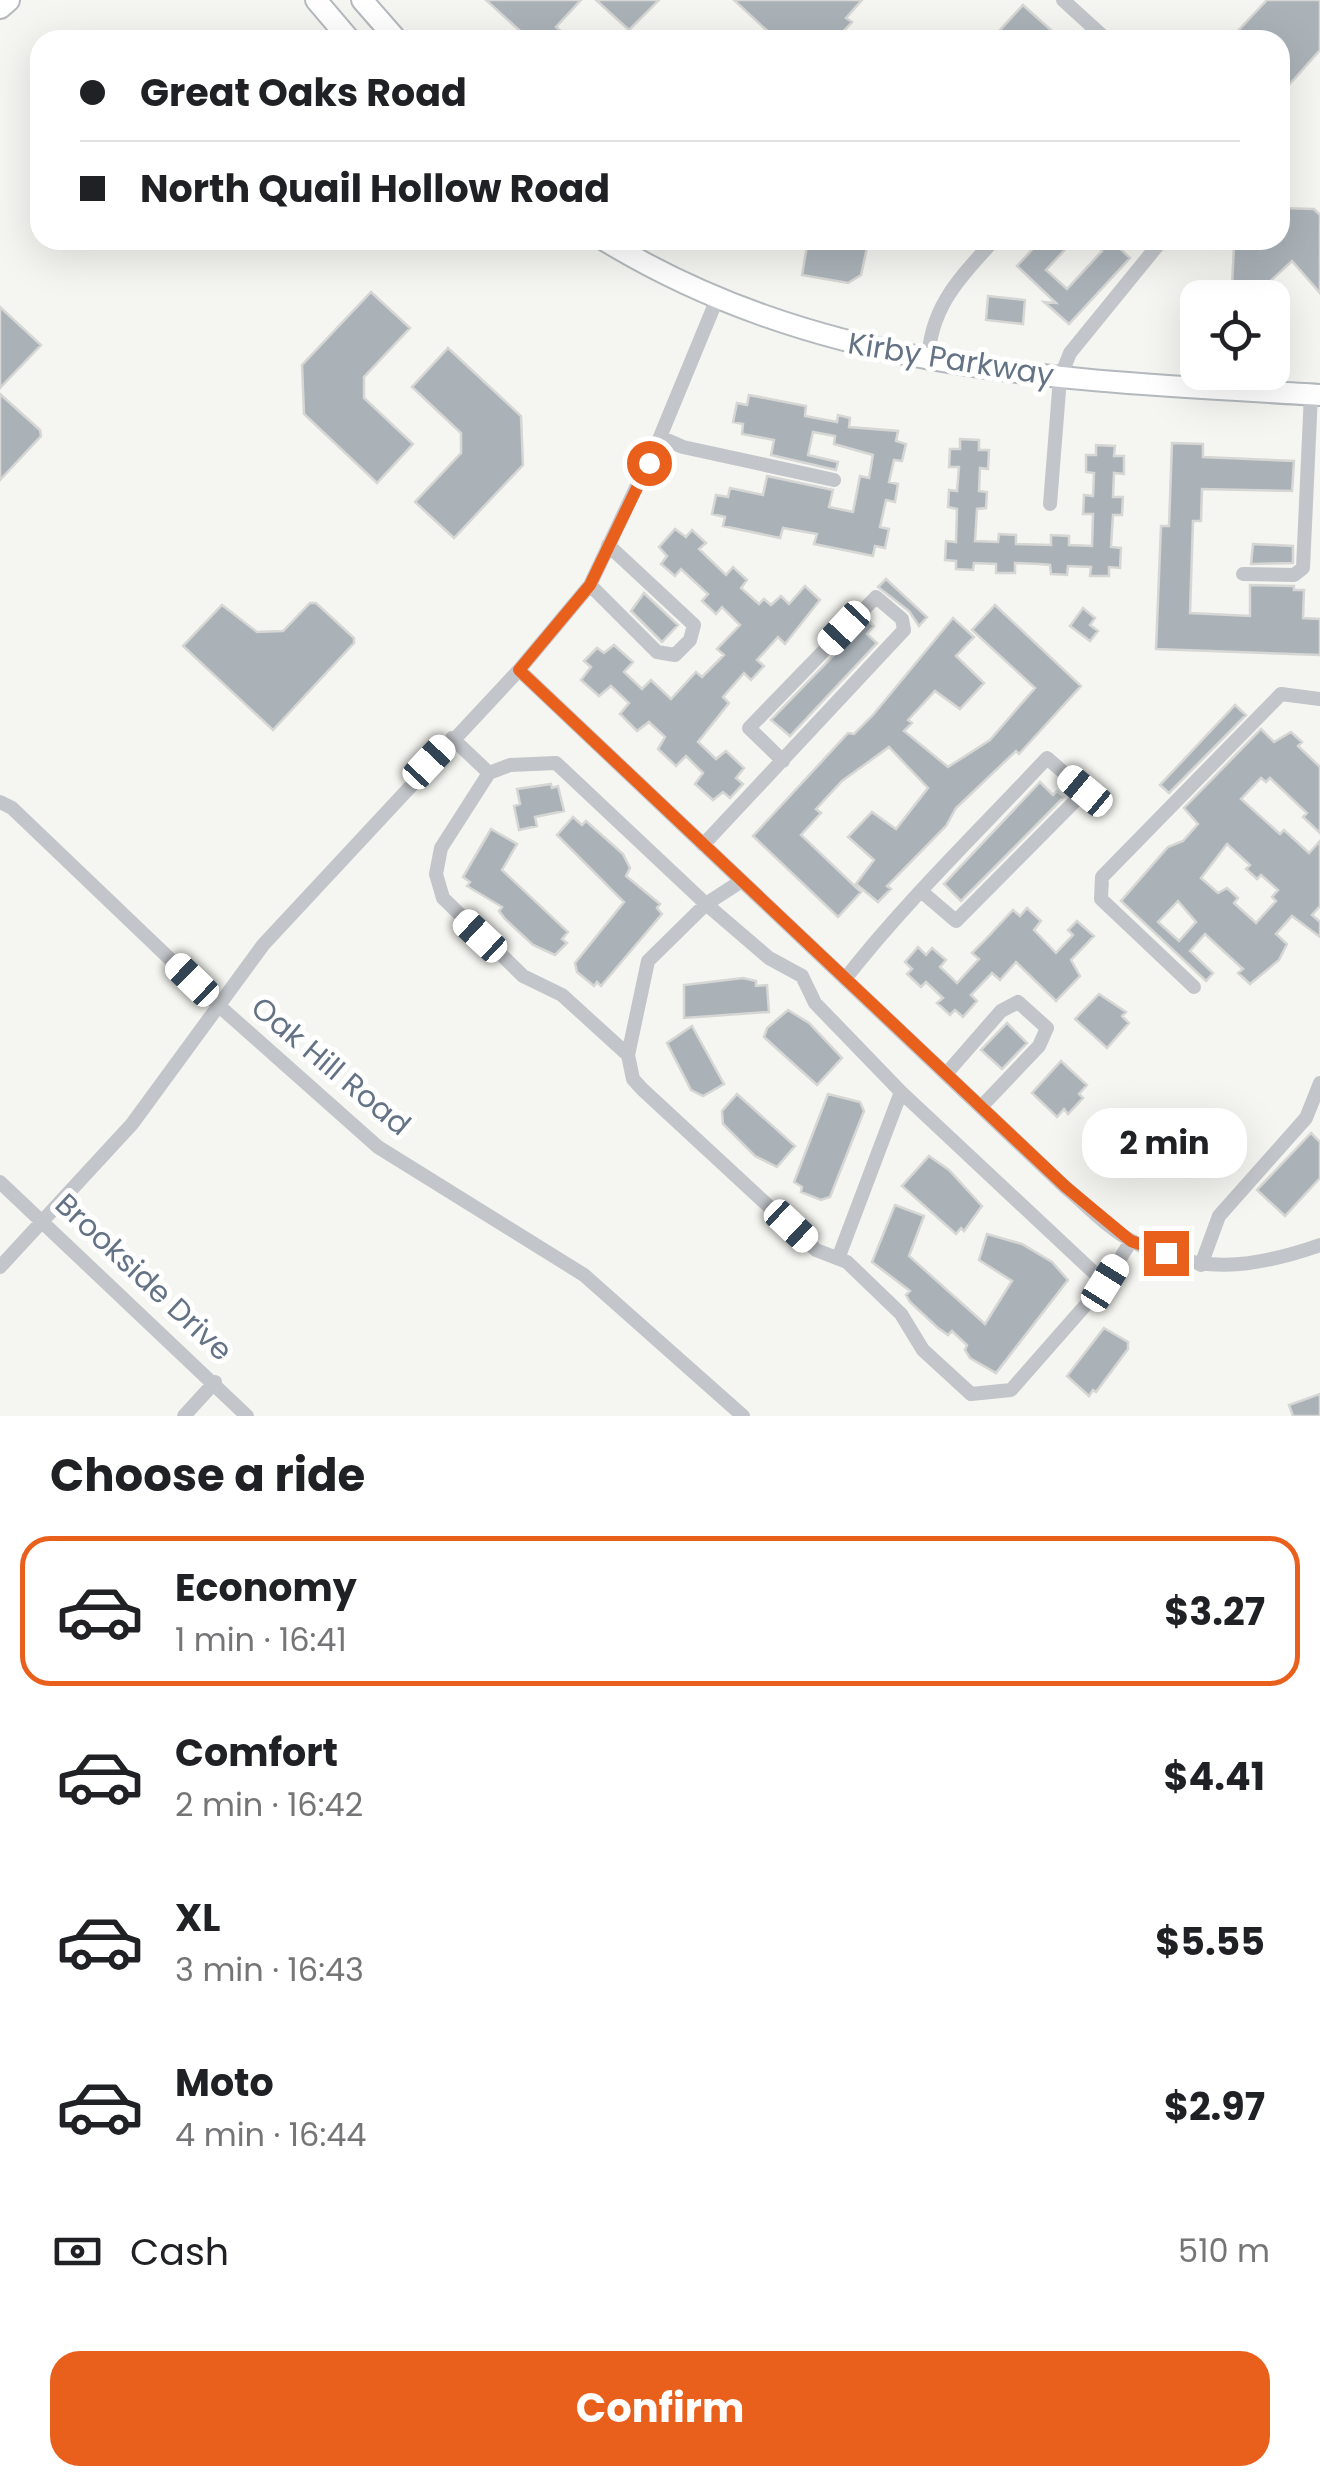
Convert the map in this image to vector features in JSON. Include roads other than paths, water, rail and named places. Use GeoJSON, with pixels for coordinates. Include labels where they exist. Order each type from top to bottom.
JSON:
{"type":"FeatureCollection","features":[{"type":"Feature","properties":{"kind":"main road"},"geometry":{"type":"LineString","coordinates":[[0,7],[8,0]]}},
{"type":"Feature","properties":{"kind":"main road"},"geometry":{"type":"LineString","coordinates":[[316,0],[342,30]]}},
{"type":"Feature","properties":{"kind":"main road"},"geometry":{"type":"LineString","coordinates":[[362,0],[388,30]]}},
{"type":"Feature","properties":{"kind":"main road","name":"Kirby Parkway"},"geometry":{"type":"LineString","coordinates":[[623,250],[717,299],[798,330],[928,362],[1060,378],[1316,394]]}},
{"type":"Feature","properties":{"kind":"street"},"geometry":{"type":"LineString","coordinates":[[1063,0],[1095,30]]}},
{"type":"Feature","properties":{"kind":"street"},"geometry":{"type":"LineString","coordinates":[[928,362],[929,328],[958,279],[985,250]]}},
{"type":"Feature","properties":{"kind":"street"},"geometry":{"type":"LineString","coordinates":[[1050,504],[1060,378],[1070,353],[1154,250]]}},
{"type":"Feature","properties":{"kind":"street"},"geometry":{"type":"LineString","coordinates":[[0,1267],[132,1124],[263,945],[519,670],[590,585],[660,437],[717,299]]}},
{"type":"Feature","properties":{"kind":"street"},"geometry":{"type":"LineString","coordinates":[[1243,574],[1294,575],[1303,568],[1316,394]]}},
{"type":"Feature","properties":{"kind":"street"},"geometry":{"type":"LineString","coordinates":[[660,437],[683,447],[834,480]]}},
{"type":"Feature","properties":{"kind":"street"},"geometry":{"type":"LineString","coordinates":[[590,585],[656,652],[675,654],[690,640],[694,625],[608,546]]}},
{"type":"Feature","properties":{"kind":"street"},"geometry":{"type":"LineString","coordinates":[[703,845],[783,761],[904,630],[902,619],[876,597],[749,728],[783,761]]}},
{"type":"Feature","properties":{"kind":"street"},"geometry":{"type":"LineString","coordinates":[[519,670],[1066,1187],[1131,1241],[1201,1265],[1264,1265],[1320,1246]]}},
{"type":"Feature","properties":{"kind":"street"},"geometry":{"type":"LineString","coordinates":[[1194,987],[1101,899],[1102,877],[1281,694],[1320,699]]}},
{"type":"Feature","properties":{"kind":"street"},"geometry":{"type":"LineString","coordinates":[[452,738],[489,773]]}},
{"type":"Feature","properties":{"kind":"street"},"geometry":{"type":"LineString","coordinates":[[845,980],[922,892],[1047,758],[1085,791],[956,922],[922,892]]}},
{"type":"Feature","properties":{"kind":"street"},"geometry":{"type":"LineString","coordinates":[[628,1055],[562,995],[523,976],[443,898],[436,874],[441,848],[489,773],[510,765],[556,763],[706,904],[770,958],[802,976],[815,1003],[901,1092],[1105,1283]]}},
{"type":"Feature","properties":{"kind":"street","name":"Oak Hill Road"},"geometry":{"type":"LineString","coordinates":[[0,802],[12,808],[218,1005],[378,1147],[584,1275],[743,1416]]}},
{"type":"Feature","properties":{"kind":"street"},"geometry":{"type":"LineString","coordinates":[[740,882],[706,904],[648,961],[628,1055],[633,1079],[816,1250],[840,1256],[902,1314],[923,1350],[972,1394],[1011,1390],[1105,1283],[1131,1241]]}},
{"type":"Feature","properties":{"kind":"street"},"geometry":{"type":"LineString","coordinates":[[946,1074],[1002,1011],[1018,1002],[1047,1028],[1039,1046],[981,1107]]}},
{"type":"Feature","properties":{"kind":"street"},"geometry":{"type":"LineString","coordinates":[[1201,1265],[1219,1216],[1306,1118],[1320,1084]]}},
{"type":"Feature","properties":{"kind":"street"},"geometry":{"type":"LineString","coordinates":[[840,1256],[901,1092]]}},
{"type":"Feature","properties":{"kind":"street","name":"Brookside Drive"},"geometry":{"type":"LineString","coordinates":[[0,1182],[247,1416]]}},
{"type":"Feature","properties":{"kind":"street"},"geometry":{"type":"LineString","coordinates":[[184,1416],[215,1382]]}}]}
